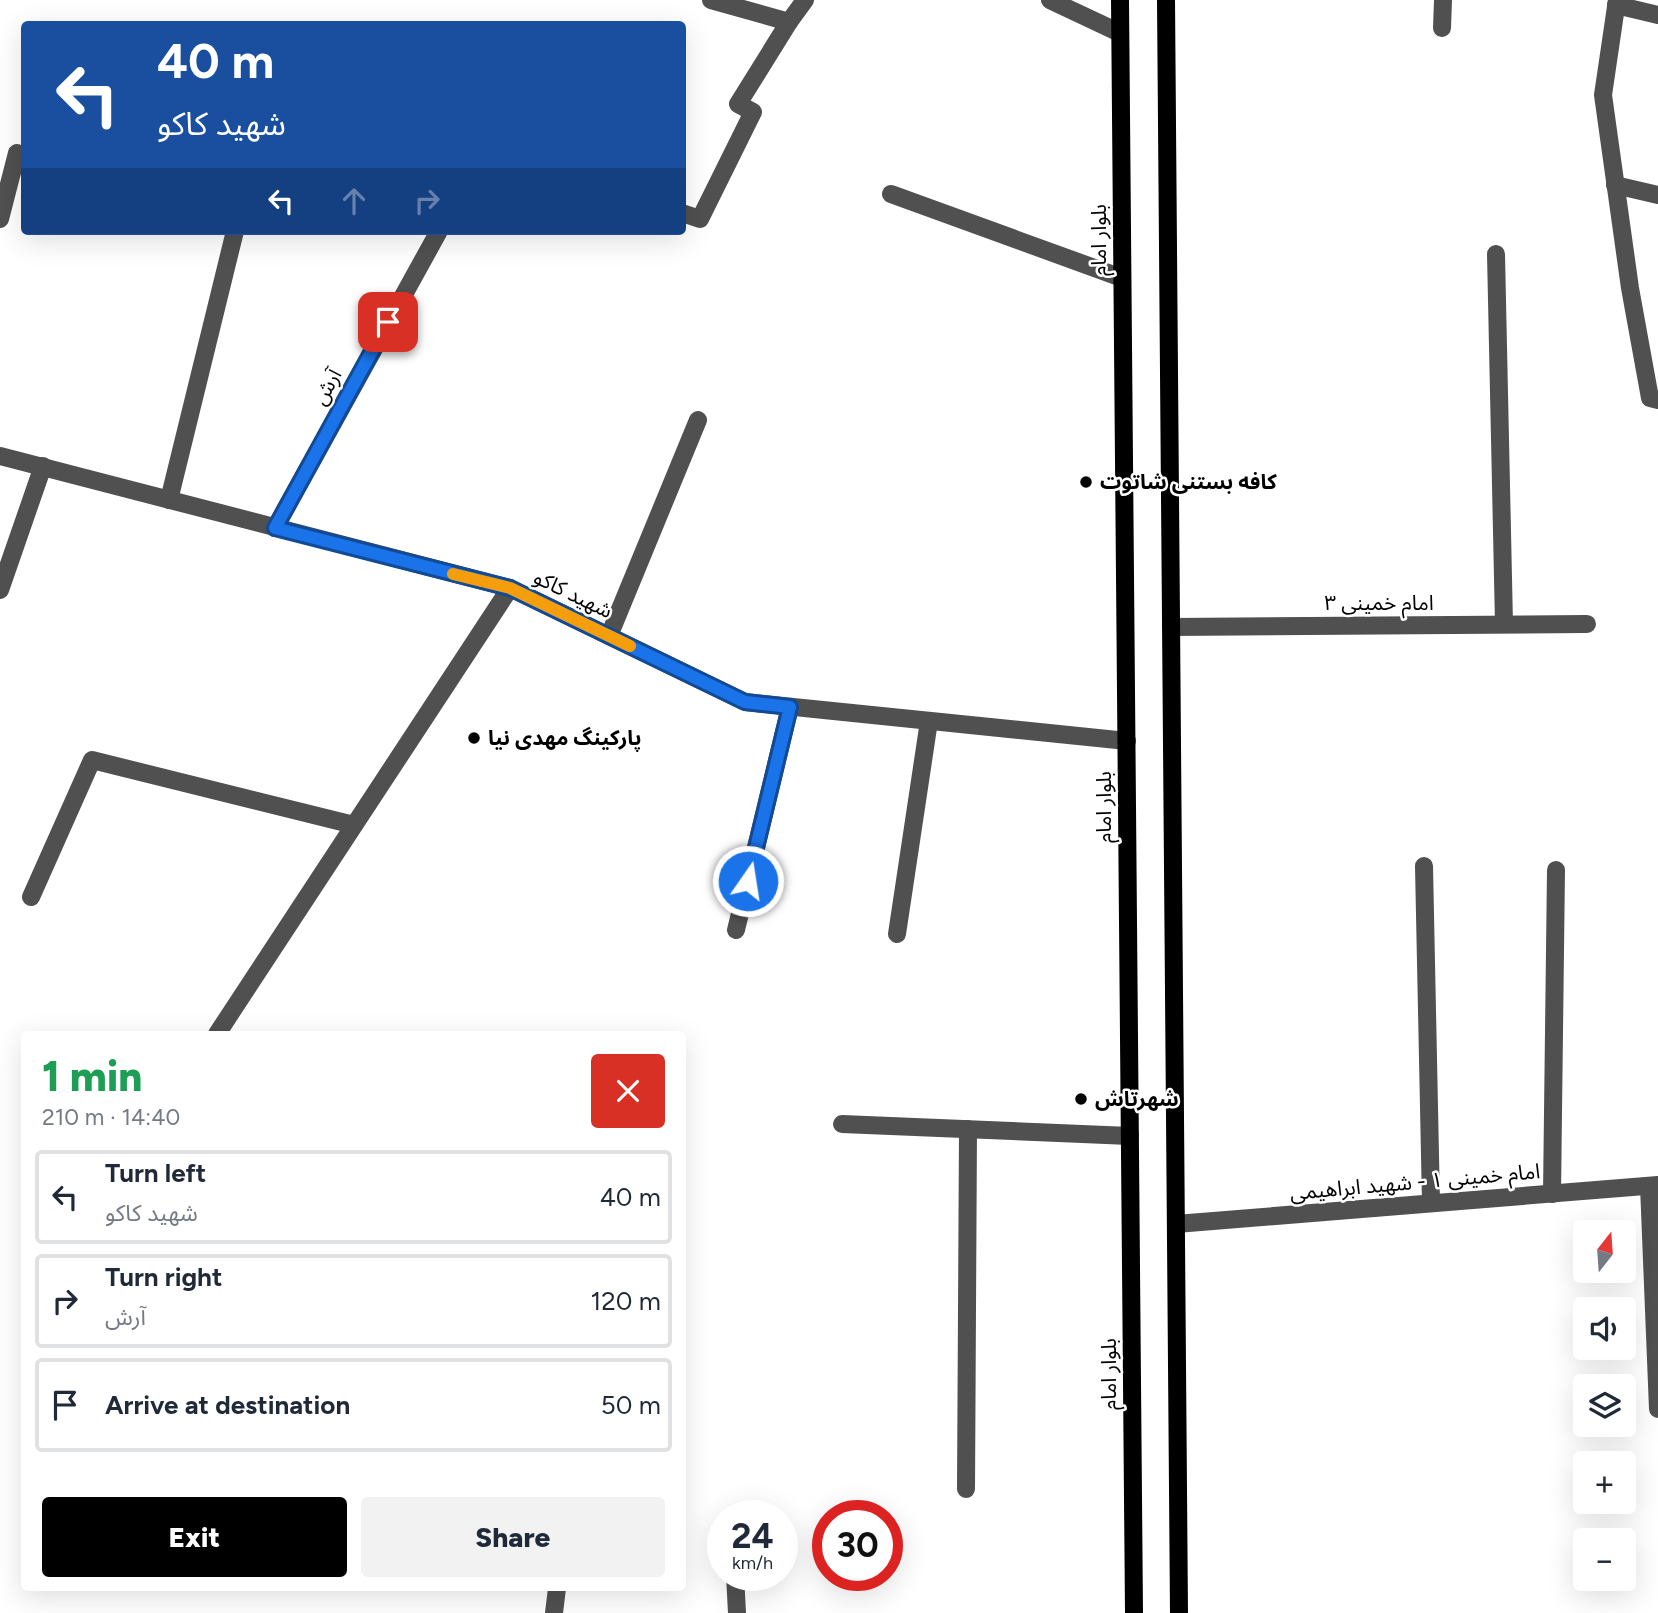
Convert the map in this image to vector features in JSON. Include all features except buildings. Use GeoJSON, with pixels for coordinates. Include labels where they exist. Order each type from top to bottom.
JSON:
{"type":"FeatureCollection","features":[{"type":"Feature","properties":{"kind":"main road","name":"بلوار امام"},"geometry":{"type":"LineString","coordinates":[[1120,0],[1134,1613]]}},
{"type":"Feature","properties":{"kind":"main road"},"geometry":{"type":"LineString","coordinates":[[1166,0],[1179,1613]]}},
{"type":"Feature","properties":{"kind":"street"},"geometry":{"type":"LineString","coordinates":[[711,0],[789,22]]}},
{"type":"Feature","properties":{"kind":"street"},"geometry":{"type":"LineString","coordinates":[[686,214],[700,219],[753,112],[738,104],[805,0]]}},
{"type":"Feature","properties":{"kind":"street"},"geometry":{"type":"LineString","coordinates":[[1050,0],[1120,33]]}},
{"type":"Feature","properties":{"kind":"street"},"geometry":{"type":"LineString","coordinates":[[1443,0],[1443,28]]}},
{"type":"Feature","properties":{"kind":"street"},"geometry":{"type":"LineString","coordinates":[[1658,15],[1617,3],[1603,95],[1630,288],[1650,398],[1658,400]]}},
{"type":"Feature","properties":{"kind":"street"},"geometry":{"type":"LineString","coordinates":[[0,219],[17,153]]}},
{"type":"Feature","properties":{"kind":"street"},"geometry":{"type":"LineString","coordinates":[[1615,185],[1658,195]]}},
{"type":"Feature","properties":{"kind":"street"},"geometry":{"type":"LineString","coordinates":[[891,194],[1122,278]]}},
{"type":"Feature","properties":{"kind":"street"},"geometry":{"type":"LineString","coordinates":[[169,500],[234,235]]}},
{"type":"Feature","properties":{"kind":"street","name":"آرش"},"geometry":{"type":"LineString","coordinates":[[275,528],[437,235]]}},
{"type":"Feature","properties":{"kind":"street"},"geometry":{"type":"LineString","coordinates":[[1496,254],[1504,624]]}},
{"type":"Feature","properties":{"kind":"street"},"geometry":{"type":"LineString","coordinates":[[608,636],[698,420]]}},
{"type":"Feature","properties":{"kind":"street","name":"شهید کاکو"},"geometry":{"type":"LineString","coordinates":[[0,456],[510,588],[745,702],[1127,741]]}},
{"type":"Feature","properties":{"kind":"street"},"geometry":{"type":"LineString","coordinates":[[0,590],[43,467]]}},
{"type":"Feature","properties":{"kind":"street"},"geometry":{"type":"LineString","coordinates":[[219,1031],[510,588]]}},
{"type":"Feature","properties":{"kind":"street","name":"امام خمینی ۳"},"geometry":{"type":"LineString","coordinates":[[1171,627],[1587,624]]}},
{"type":"Feature","properties":{"kind":"street"},"geometry":{"type":"LineString","coordinates":[[736,930],[790,707]]}},
{"type":"Feature","properties":{"kind":"street"},"geometry":{"type":"LineString","coordinates":[[897,934],[929,721]]}},
{"type":"Feature","properties":{"kind":"street"},"geometry":{"type":"LineString","coordinates":[[31,897],[92,760],[354,825]]}},
{"type":"Feature","properties":{"kind":"street"},"geometry":{"type":"LineString","coordinates":[[1424,866],[1431,1203]]}},
{"type":"Feature","properties":{"kind":"street"},"geometry":{"type":"LineString","coordinates":[[1552,1194],[1556,870]]}},
{"type":"Feature","properties":{"kind":"street"},"geometry":{"type":"LineString","coordinates":[[842,1124],[1130,1136]]}},
{"type":"Feature","properties":{"kind":"street"},"geometry":{"type":"LineString","coordinates":[[966,1489],[968,1129]]}},
{"type":"Feature","properties":{"kind":"street"},"geometry":{"type":"LineString","coordinates":[[1653,1185],[1658,1409]]}},
{"type":"Feature","properties":{"kind":"street","name":"امام خمینی ۱ - شهید ابراهیمی"},"geometry":{"type":"LineString","coordinates":[[1176,1224],[1653,1185]]}},
{"type":"Feature","properties":{"kind":"street"},"geometry":{"type":"LineString","coordinates":[[554,1613],[557,1591]]}},
{"type":"Feature","properties":{"kind":"street"},"geometry":{"type":"LineString","coordinates":[[736,1591],[737,1613]]}},
{"type":"Feature","properties":{"kind":"slow traffic"},"geometry":{"type":"LineString","coordinates":[[453,574],[510,588],[630,646]]}},
{"type":"Feature","properties":{"kind":"place","name":"کافه بستنی شاتوت"},"geometry":{"type":"Point","coordinates":[1086,482]}},
{"type":"Feature","properties":{"kind":"place","name":"پارکینگ مهدی نیا"},"geometry":{"type":"Point","coordinates":[474,738]}},
{"type":"Feature","properties":{"kind":"place","name":"شهرتاش"},"geometry":{"type":"Point","coordinates":[1081,1099]}},
{"type":"Feature","properties":{"kind":"route"},"geometry":{"type":"LineString","coordinates":[[388,322],[275,528],[510,588],[745,702],[790,707],[748,881]]}}]}
